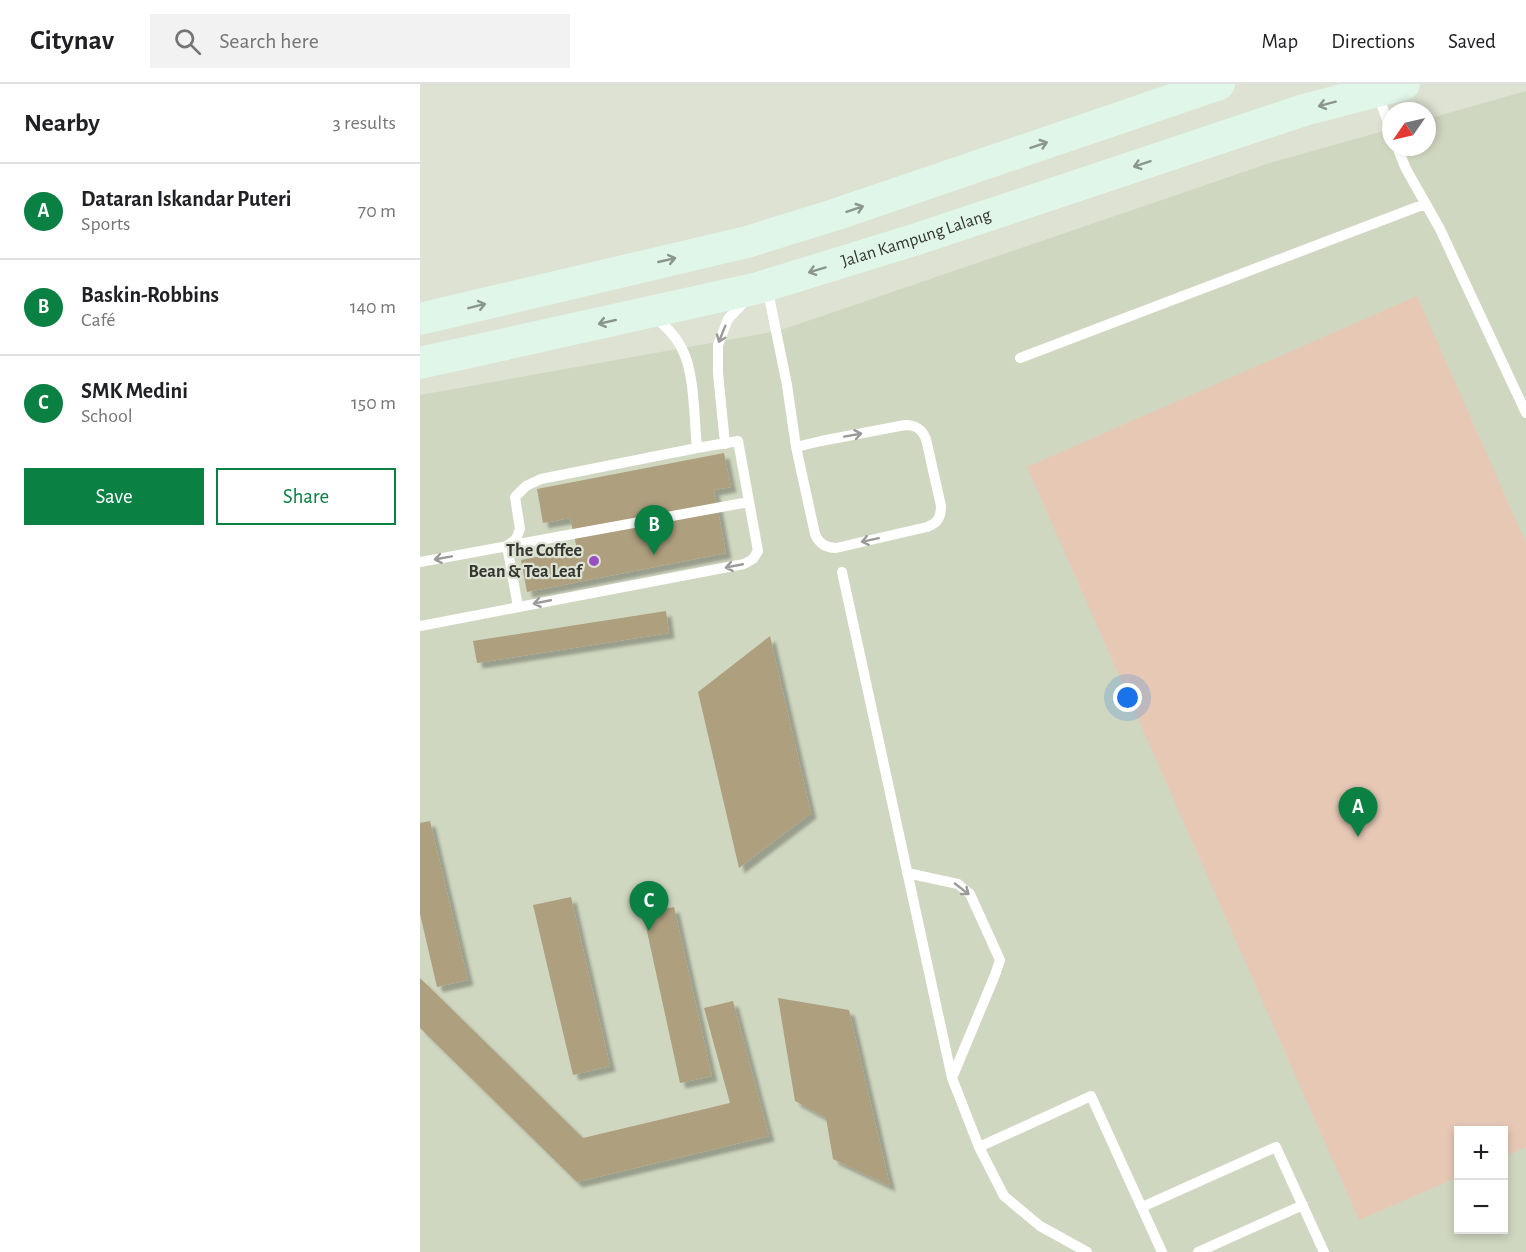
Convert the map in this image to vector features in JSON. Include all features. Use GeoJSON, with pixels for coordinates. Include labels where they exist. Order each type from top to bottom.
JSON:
{"type":"FeatureCollection","features":[{"type":"Feature","properties":{"kind":"main road"},"geometry":{"type":"LineString","coordinates":[[420,319],[747,242],[846,212],[1219,84]]}},
{"type":"Feature","properties":{"kind":"main road","name":"Jalan Kampung Lalang"},"geometry":{"type":"LineString","coordinates":[[420,363],[762,287],[917,239],[1285,116],[1391,88]]}},
{"type":"Feature","properties":{"kind":"lane"},"geometry":{"type":"LineString","coordinates":[[1400,156],[1440,229],[1526,413]]}},
{"type":"Feature","properties":{"kind":"lane"},"geometry":{"type":"LineString","coordinates":[[1020,358],[1425,204]]}},
{"type":"Feature","properties":{"kind":"lane"},"geometry":{"type":"LineString","coordinates":[[724,444],[718,345],[728,319],[762,287],[788,384],[796,447],[818,540],[823,545],[836,548],[927,528],[939,519],[942,506],[926,439],[924,433],[918,428],[905,425],[796,447]]}},
{"type":"Feature","properties":{"kind":"lane"},"geometry":{"type":"LineString","coordinates":[[650,312],[671,331],[690,368],[697,448]]}},
{"type":"Feature","properties":{"kind":"lane"},"geometry":{"type":"LineString","coordinates":[[420,626],[744,564],[753,559],[758,551],[738,441],[541,479],[526,486],[515,497],[520,529],[516,539],[507,546]]}},
{"type":"Feature","properties":{"kind":"lane"},"geometry":{"type":"LineString","coordinates":[[420,562],[749,502]]}},
{"type":"Feature","properties":{"kind":"lane"},"geometry":{"type":"LineString","coordinates":[[507,546],[518,607]]}},
{"type":"Feature","properties":{"kind":"lane"},"geometry":{"type":"LineString","coordinates":[[842,572],[952,1078],[979,1147],[1004,1196],[1040,1226],[1087,1252]]}},
{"type":"Feature","properties":{"kind":"lane"},"geometry":{"type":"LineString","coordinates":[[907,873],[958,884],[970,894],[999,960],[995,975],[952,1078]]}},
{"type":"Feature","properties":{"kind":"lane"},"geometry":{"type":"LineString","coordinates":[[979,1147],[1091,1096],[1162,1252]]}},
{"type":"Feature","properties":{"kind":"lane"},"geometry":{"type":"LineString","coordinates":[[1142,1208],[1276,1147],[1324,1252]]}},
{"type":"Feature","properties":{"kind":"lane"},"geometry":{"type":"LineString","coordinates":[[1198,1252],[1303,1204]]}},
{"type":"Feature","properties":{"kind":"shaded area"},"geometry":{"type":"Polygon","coordinates":[[[1526,91],[1526,1252],[420,1252],[420,395],[778,331],[1273,162],[1382,132],[1382,156],[1436,156],[1436,116],[1526,91]]]}},
{"type":"Feature","properties":{"kind":"shaded area"},"geometry":{"type":"Polygon","coordinates":[[[1417,296],[1526,543],[1526,1147],[1508,1155],[1508,1126],[1454,1126],[1454,1179],[1359,1220],[1027,467],[1417,296]]]}},
{"type":"Feature","properties":{"kind":"building"},"geometry":{"type":"Polygon","coordinates":[[[724,453],[731,487],[714,490],[726,553],[527,592],[521,560],[577,549],[570,518],[543,523],[537,489],[724,453]]]}},
{"type":"Feature","properties":{"kind":"building"},"geometry":{"type":"Polygon","coordinates":[[[666,611],[669,633],[477,663],[473,641],[666,611]]]}},
{"type":"Feature","properties":{"kind":"building"},"geometry":{"type":"Polygon","coordinates":[[[770,636],[811,813],[739,868],[698,692],[770,636]]]}},
{"type":"Feature","properties":{"kind":"building"},"geometry":{"type":"Polygon","coordinates":[[[430,821],[468,980],[437,987],[420,914],[420,823],[430,821]]]}},
{"type":"Feature","properties":{"kind":"building"},"geometry":{"type":"Polygon","coordinates":[[[571,897],[610,1066],[573,1075],[533,905],[571,897]]]}},
{"type":"Feature","properties":{"kind":"building"},"geometry":{"type":"Polygon","coordinates":[[[674,907],[712,1076],[680,1083],[643,913],[674,907]]]}},
{"type":"Feature","properties":{"kind":"building"},"geometry":{"type":"Polygon","coordinates":[[[420,978],[583,1138],[730,1103],[704,1008],[733,1001],[769,1136],[577,1182],[420,1028],[420,978]]]}},
{"type":"Feature","properties":{"kind":"building"},"geometry":{"type":"Polygon","coordinates":[[[778,998],[849,1010],[890,1186],[833,1159],[826,1118],[795,1101],[778,998]]]}},
{"type":"Feature","properties":{"kind":"place","name":"Baskin-Robbins"},"geometry":{"type":"Point","coordinates":[654,555]}},
{"type":"Feature","properties":{"kind":"place","name":"The Coffee Bean & Tea Leaf"},"geometry":{"type":"Point","coordinates":[594,561]}},
{"type":"Feature","properties":{"kind":"place","name":"Dataran Iskandar Puteri"},"geometry":{"type":"Point","coordinates":[1358,837]}},
{"type":"Feature","properties":{"kind":"place","name":"SMK Medini"},"geometry":{"type":"Point","coordinates":[649,931]}}]}
